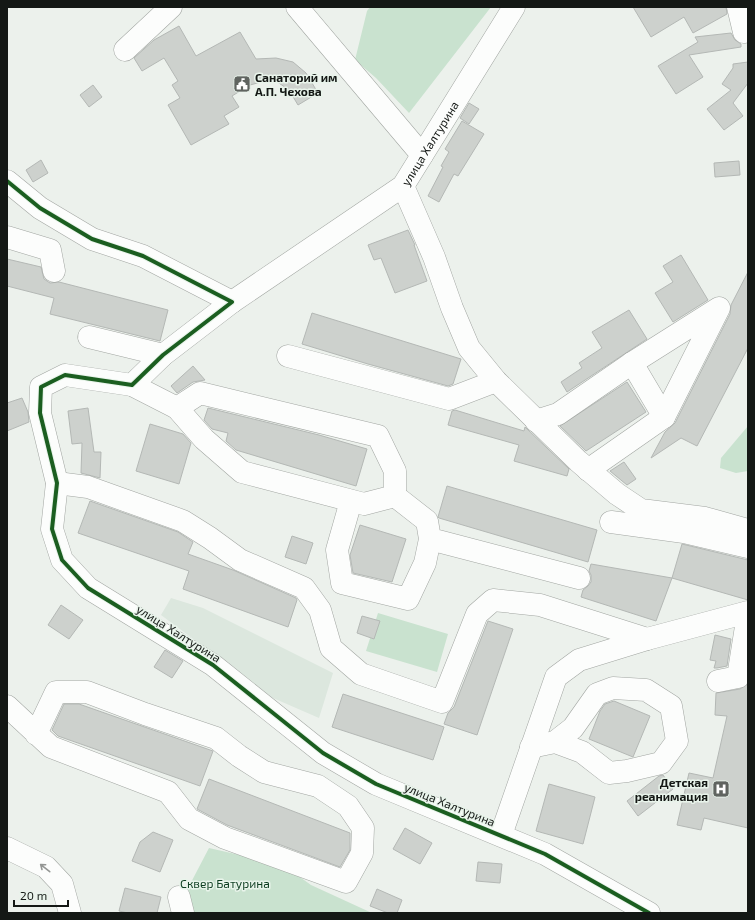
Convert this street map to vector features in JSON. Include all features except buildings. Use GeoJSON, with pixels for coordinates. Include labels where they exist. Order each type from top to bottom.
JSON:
{"type":"FeatureCollection","features":[{"type":"Feature","properties":{"kind":"street"},"geometry":{"type":"LineString","coordinates":[[125,50],[171,7]]}},
{"type":"Feature","properties":{"kind":"street"},"geometry":{"type":"LineString","coordinates":[[297,7],[422,155]]}},
{"type":"Feature","properties":{"kind":"street","name":"улица Халтурина"},"geometry":{"type":"LineString","coordinates":[[163,355],[232,302],[403,186],[514,7]]}},
{"type":"Feature","properties":{"kind":"street"},"geometry":{"type":"LineString","coordinates":[[738,7],[744,32]]}},
{"type":"Feature","properties":{"kind":"street"},"geometry":{"type":"LineString","coordinates":[[7,181],[40,208],[92,238],[143,256],[232,302]]}},
{"type":"Feature","properties":{"kind":"street"},"geometry":{"type":"LineString","coordinates":[[403,186],[434,257],[452,308],[470,348],[496,381],[536,421],[588,470],[617,494],[641,510],[705,518],[748,530]]}},
{"type":"Feature","properties":{"kind":"street"},"geometry":{"type":"LineString","coordinates":[[7,238],[50,250],[54,271]]}},
{"type":"Feature","properties":{"kind":"street"},"geometry":{"type":"LineString","coordinates":[[536,421],[558,414],[632,363],[718,308],[664,417],[588,470]]}},
{"type":"Feature","properties":{"kind":"street"},"geometry":{"type":"LineString","coordinates":[[89,337],[163,355]]}},
{"type":"Feature","properties":{"kind":"street"},"geometry":{"type":"LineString","coordinates":[[132,385],[163,355]]}},
{"type":"Feature","properties":{"kind":"street"},"geometry":{"type":"LineString","coordinates":[[288,356],[449,399],[496,381]]}},
{"type":"Feature","properties":{"kind":"street"},"geometry":{"type":"LineString","coordinates":[[632,363],[664,417]]}},
{"type":"Feature","properties":{"kind":"street","name":"улица Халтурина"},"geometry":{"type":"LineString","coordinates":[[177,408],[132,385],[65,375],[41,387],[40,413],[57,483],[52,529],[62,560],[88,588],[213,665],[323,753],[376,784],[545,854],[649,913]]}},
{"type":"Feature","properties":{"kind":"street"},"geometry":{"type":"LineString","coordinates":[[200,393],[378,436],[395,471],[395,496],[364,504],[242,472],[204,439],[177,408],[200,393]]}},
{"type":"Feature","properties":{"kind":"street"},"geometry":{"type":"LineString","coordinates":[[57,483],[88,487],[183,521],[210,538],[240,560],[304,588],[320,610],[331,648],[361,674],[442,702],[477,614],[493,600],[540,605],[647,639]]}},
{"type":"Feature","properties":{"kind":"street"},"geometry":{"type":"LineString","coordinates":[[351,501],[337,550],[342,583],[408,599],[425,563],[430,539],[427,520],[395,496]]}},
{"type":"Feature","properties":{"kind":"street"},"geometry":{"type":"LineString","coordinates":[[611,522],[684,532],[748,547]]}},
{"type":"Feature","properties":{"kind":"street"},"geometry":{"type":"LineString","coordinates":[[430,539],[579,578]]}},
{"type":"Feature","properties":{"kind":"street"},"geometry":{"type":"LineString","coordinates":[[500,835],[556,677],[579,660],[647,639],[748,613],[738,677],[718,681]]}},
{"type":"Feature","properties":{"kind":"street"},"geometry":{"type":"LineString","coordinates":[[531,747],[555,742],[573,728],[597,694],[614,688],[646,690],[671,706],[677,741],[661,763],[627,772],[609,773],[582,752],[555,742]]}},
{"type":"Feature","properties":{"kind":"street"},"geometry":{"type":"LineString","coordinates":[[7,706],[36,734],[51,747],[168,792],[189,819],[225,838],[346,882],[362,853],[363,828],[348,806],[318,786],[264,772],[239,756],[216,738],[145,714],[87,692],[56,692],[36,734]]}},
{"type":"Feature","properties":{"kind":"street"},"geometry":{"type":"LineString","coordinates":[[7,848],[46,867],[62,884],[70,913]]}},
{"type":"Feature","properties":{"kind":"shaded area"},"geometry":{"type":"Polygon","coordinates":[[[171,598],[203,608],[333,673],[319,718],[273,698],[161,615],[171,598]]]}},
{"type":"Feature","properties":{"kind":"green space"},"geometry":{"type":"Polygon","coordinates":[[[370,7],[491,7],[409,113],[376,78],[355,60],[367,11],[370,7]]]}},
{"type":"Feature","properties":{"kind":"green space"},"geometry":{"type":"Polygon","coordinates":[[[748,426],[748,471],[736,473],[720,468],[721,458],[748,426]]]}},
{"type":"Feature","properties":{"kind":"green space"},"geometry":{"type":"Polygon","coordinates":[[[378,613],[448,634],[437,672],[366,651],[378,613]]]}},
{"type":"Feature","properties":{"kind":"green space","name":"Сквер Батурина"},"geometry":{"type":"Polygon","coordinates":[[[209,848],[283,865],[311,885],[372,913],[175,913],[209,848]]]}},
{"type":"Feature","properties":{"kind":"cycle path"},"geometry":{"type":"LineString","coordinates":[[7,181],[40,208],[92,239],[143,256],[232,302],[163,355],[132,385],[65,375],[41,387],[40,413],[57,483],[52,529],[62,560],[88,588],[213,665],[323,753],[376,784],[545,854],[649,913]]}},
{"type":"Feature","properties":{"kind":"place","name":"Санаторий им А.П. Чехова"},"geometry":{"type":"Point","coordinates":[242,84]}},
{"type":"Feature","properties":{"kind":"place","name":"Детская реанимация"},"geometry":{"type":"Point","coordinates":[721,789]}}]}
